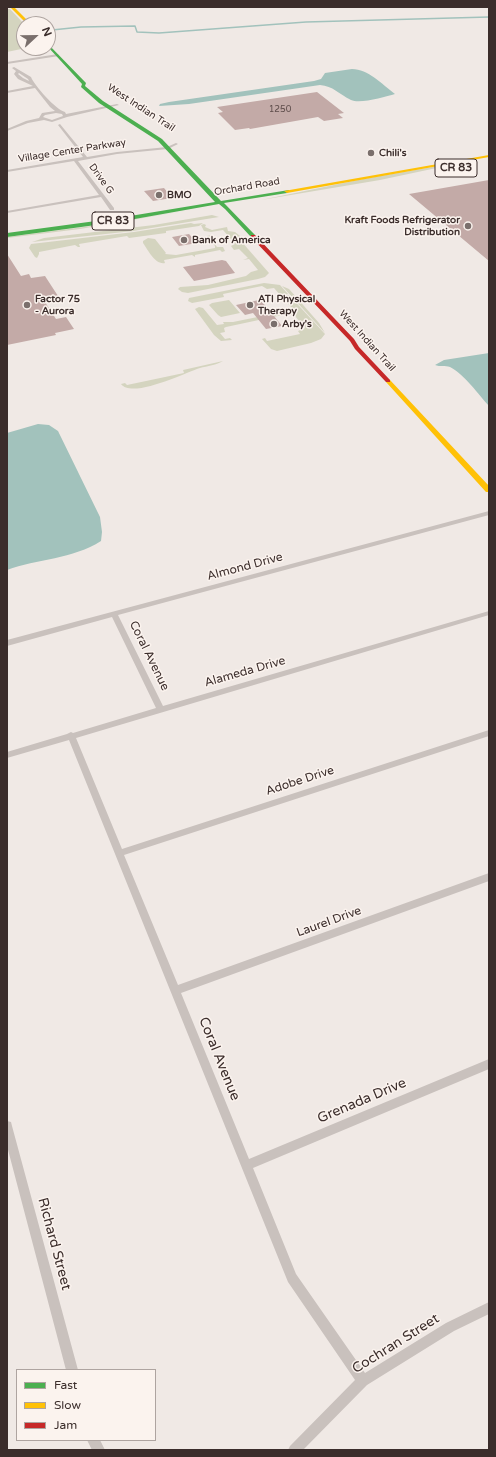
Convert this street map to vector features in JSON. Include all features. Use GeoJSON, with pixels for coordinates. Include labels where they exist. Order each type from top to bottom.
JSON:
{"type":"FeatureCollection","features":[{"type":"Feature","properties":{"kind":"main road"},"geometry":{"type":"LineString","coordinates":[[12,7],[21,16]]}},
{"type":"Feature","properties":{"kind":"main road","name":"West Indian Trail"},"geometry":{"type":"LineString","coordinates":[[58,55],[84,84],[90,87],[111,105],[154,127],[489,490]]}},
{"type":"Feature","properties":{"kind":"main road","name":"West Indian Trail"},"geometry":{"type":"LineString","coordinates":[[169,145],[180,162],[225,204]]}},
{"type":"Feature","properties":{"kind":"main road","name":"Orchard Road"},"geometry":{"type":"LineString","coordinates":[[7,240],[126,225],[225,204],[489,156]]}},
{"type":"Feature","properties":{"kind":"main road","name":"Orchard Road"},"geometry":{"type":"LineString","coordinates":[[7,235],[118,220],[489,163]]}},
{"type":"Feature","properties":{"kind":"street"},"geometry":{"type":"LineString","coordinates":[[8,63],[58,55]]}},
{"type":"Feature","properties":{"kind":"street"},"geometry":{"type":"LineString","coordinates":[[8,63],[30,78],[31,83]]}},
{"type":"Feature","properties":{"kind":"street"},"geometry":{"type":"LineString","coordinates":[[18,71],[16,74],[19,78],[31,83],[45,97],[49,105],[63,114]]}},
{"type":"Feature","properties":{"kind":"street"},"geometry":{"type":"LineString","coordinates":[[7,92],[35,87]]}},
{"type":"Feature","properties":{"kind":"street"},"geometry":{"type":"LineString","coordinates":[[46,113],[45,108],[49,105]]}},
{"type":"Feature","properties":{"kind":"street"},"geometry":{"type":"LineString","coordinates":[[43,119],[41,116],[46,113],[63,114],[111,105]]}},
{"type":"Feature","properties":{"kind":"street"},"geometry":{"type":"LineString","coordinates":[[7,130],[27,122],[43,119],[58,121],[63,114]]}},
{"type":"Feature","properties":{"kind":"street"},"geometry":{"type":"LineString","coordinates":[[60,125],[86,158]]}},
{"type":"Feature","properties":{"kind":"street","name":"Village Center Parkway"},"geometry":{"type":"LineString","coordinates":[[7,171],[140,150],[145,151],[169,145]]}},
{"type":"Feature","properties":{"kind":"street","name":"Drive G"},"geometry":{"type":"LineString","coordinates":[[75,160],[112,209]]}},
{"type":"Feature","properties":{"kind":"street"},"geometry":{"type":"LineString","coordinates":[[7,212],[102,196]]}},
{"type":"Feature","properties":{"kind":"street","name":"Almond Drive"},"geometry":{"type":"LineString","coordinates":[[7,643],[489,513]]}},
{"type":"Feature","properties":{"kind":"street","name":"Alameda Drive"},"geometry":{"type":"LineString","coordinates":[[7,755],[489,613]]}},
{"type":"Feature","properties":{"kind":"street","name":"Coral Avenue"},"geometry":{"type":"LineString","coordinates":[[114,614],[160,710]]}},
{"type":"Feature","properties":{"kind":"street","name":"Adobe Drive"},"geometry":{"type":"LineString","coordinates":[[119,853],[489,733]]}},
{"type":"Feature","properties":{"kind":"street","name":"Coral Avenue"},"geometry":{"type":"LineString","coordinates":[[71,735],[292,1278],[363,1381]]}},
{"type":"Feature","properties":{"kind":"street","name":"Laurel Drive"},"geometry":{"type":"LineString","coordinates":[[176,990],[489,877]]}},
{"type":"Feature","properties":{"kind":"street","name":"Grenada Drive"},"geometry":{"type":"LineString","coordinates":[[247,1165],[489,1064]]}},
{"type":"Feature","properties":{"kind":"street","name":"Richard Street"},"geometry":{"type":"LineString","coordinates":[[7,1126],[72,1369]]}},
{"type":"Feature","properties":{"kind":"street","name":"Cochran Street"},"geometry":{"type":"LineString","coordinates":[[294,1450],[363,1381],[450,1327],[489,1308]]}},
{"type":"Feature","properties":{"kind":"street"},"geometry":{"type":"LineString","coordinates":[[94,1441],[99,1450]]}},
{"type":"Feature","properties":{"kind":"green space"},"geometry":{"type":"Polygon","coordinates":[[[7,9],[10,9],[17,16],[16,50],[7,52],[7,9]]]}},
{"type":"Feature","properties":{"kind":"green space"},"geometry":{"type":"Polygon","coordinates":[[[479,159],[380,180],[261,200],[363,179],[479,159]]]}},
{"type":"Feature","properties":{"kind":"green space"},"geometry":{"type":"Polygon","coordinates":[[[189,210],[80,229],[7,238],[99,225],[189,210]]]}},
{"type":"Feature","properties":{"kind":"green space"},"geometry":{"type":"Polygon","coordinates":[[[212,215],[219,217],[133,231],[32,242],[44,238],[154,225],[212,215]]]}},
{"type":"Feature","properties":{"kind":"green space"},"geometry":{"type":"Polygon","coordinates":[[[191,223],[203,223],[199,226],[166,231],[166,233],[129,238],[127,236],[79,244],[80,247],[75,245],[39,252],[37,258],[29,248],[31,244],[134,232],[191,223]]]}},
{"type":"Feature","properties":{"kind":"green space"},"geometry":{"type":"Polygon","coordinates":[[[201,225],[206,225],[205,227],[212,230],[227,227],[228,231],[235,232],[240,236],[241,241],[269,273],[265,277],[258,279],[188,293],[182,292],[178,289],[180,287],[208,285],[246,276],[251,272],[258,270],[249,259],[243,260],[248,258],[239,249],[234,250],[231,246],[235,244],[223,230],[211,232],[204,231],[201,225]]]}},
{"type":"Feature","properties":{"kind":"green space"},"geometry":{"type":"Polygon","coordinates":[[[207,236],[213,236],[209,237],[217,247],[223,247],[225,251],[222,252],[220,250],[195,255],[195,257],[192,255],[164,260],[165,263],[158,262],[143,243],[143,241],[148,238],[155,239],[166,253],[165,254],[176,255],[215,248],[207,236]]]}},
{"type":"Feature","properties":{"kind":"green space"},"geometry":{"type":"Polygon","coordinates":[[[264,283],[280,285],[288,294],[281,296],[274,288],[267,289],[262,286],[223,294],[224,297],[192,303],[188,301],[189,298],[264,283]]]}},
{"type":"Feature","properties":{"kind":"green space"},"geometry":{"type":"Polygon","coordinates":[[[282,286],[289,289],[319,323],[325,333],[282,286]]]}},
{"type":"Feature","properties":{"kind":"green space"},"geometry":{"type":"Polygon","coordinates":[[[289,295],[325,334],[321,339],[311,343],[277,351],[271,349],[262,339],[265,338],[267,341],[300,334],[298,331],[305,328],[295,316],[287,314],[226,327],[224,328],[225,332],[220,333],[225,339],[230,338],[232,340],[221,341],[214,335],[195,309],[199,307],[203,308],[217,325],[224,324],[223,322],[233,322],[287,311],[292,308],[282,297],[289,295]]]}},
{"type":"Feature","properties":{"kind":"green space"},"geometry":{"type":"Polygon","coordinates":[[[229,300],[240,313],[221,317],[209,305],[212,303],[229,300]]]}},
{"type":"Feature","properties":{"kind":"green space"},"geometry":{"type":"Polygon","coordinates":[[[223,361],[147,387],[136,389],[127,388],[121,384],[125,383],[127,385],[184,373],[183,370],[223,361]]]}},
{"type":"Feature","properties":{"kind":"water"},"geometry":{"type":"Polygon","coordinates":[[[352,69],[369,74],[395,94],[373,100],[355,101],[332,89],[320,85],[189,104],[159,106],[160,104],[169,102],[314,81],[321,79],[325,73],[352,69]]]}},
{"type":"Feature","properties":{"kind":"water"},"geometry":{"type":"Polygon","coordinates":[[[489,353],[489,406],[455,370],[448,366],[435,365],[444,360],[489,353]]]}},
{"type":"Feature","properties":{"kind":"water"},"geometry":{"type":"Polygon","coordinates":[[[38,424],[49,425],[58,431],[100,517],[102,532],[101,541],[79,552],[7,570],[7,433],[38,424]]]}},
{"type":"Feature","properties":{"kind":"building"},"geometry":{"type":"Polygon","coordinates":[[[317,92],[344,113],[338,114],[343,118],[324,121],[318,117],[250,129],[235,130],[218,113],[223,112],[217,107],[317,92]]]}},
{"type":"Feature","properties":{"kind":"building","name":"Kraft Foods Refrigerator Distribution"},"geometry":{"type":"Polygon","coordinates":[[[489,180],[489,261],[409,194],[489,180]]]}},
{"type":"Feature","properties":{"kind":"building","name":"BMO"},"geometry":{"type":"Polygon","coordinates":[[[164,188],[172,198],[153,201],[144,191],[164,188]]]}},
{"type":"Feature","properties":{"kind":"building","name":"Bank of America"},"geometry":{"type":"Polygon","coordinates":[[[189,234],[197,243],[179,246],[172,237],[189,234]]]}},
{"type":"Feature","properties":{"kind":"building","name":"Factor 75 - Aurora"},"geometry":{"type":"Polygon","coordinates":[[[7,254],[21,276],[29,274],[31,278],[45,276],[58,296],[43,299],[56,319],[66,317],[74,329],[55,333],[56,335],[7,345],[7,254]]]}},
{"type":"Feature","properties":{"kind":"building"},"geometry":{"type":"Polygon","coordinates":[[[222,260],[226,261],[235,273],[194,281],[183,267],[222,260]]]}},
{"type":"Feature","properties":{"kind":"building"},"geometry":{"type":"Polygon","coordinates":[[[259,300],[266,306],[282,326],[266,329],[253,313],[245,315],[236,305],[259,300]]]}},
{"type":"Feature","properties":{"kind":"waterway"},"geometry":{"type":"LineString","coordinates":[[56,30],[81,27],[135,26],[137,32],[159,33],[306,22],[489,17]]}},
{"type":"Feature","properties":{"kind":"traffic: fast"},"geometry":{"type":"LineString","coordinates":[[56,54],[84,84],[83,86],[101,102],[160,140],[216,200],[227,208],[253,236]]}},
{"type":"Feature","properties":{"kind":"traffic: fast"},"geometry":{"type":"LineString","coordinates":[[7,235],[118,220],[287,191]]}},
{"type":"Feature","properties":{"kind":"traffic: slow"},"geometry":{"type":"LineString","coordinates":[[12,7],[21,16]]}},
{"type":"Feature","properties":{"kind":"traffic: slow"},"geometry":{"type":"LineString","coordinates":[[287,191],[489,156]]}},
{"type":"Feature","properties":{"kind":"traffic: slow"},"geometry":{"type":"LineString","coordinates":[[388,381],[489,490]]}},
{"type":"Feature","properties":{"kind":"traffic: jam"},"geometry":{"type":"LineString","coordinates":[[253,236],[352,340],[357,348],[388,381]]}},
{"type":"Feature","properties":{"kind":"place","name":"Chili's"},"geometry":{"type":"Point","coordinates":[371,153]}},
{"type":"Feature","properties":{"kind":"place","name":"BMO"},"geometry":{"type":"Point","coordinates":[159,195]}},
{"type":"Feature","properties":{"kind":"place","name":"Kraft Foods Refrigerator Distribution"},"geometry":{"type":"Point","coordinates":[468,226]}},
{"type":"Feature","properties":{"kind":"place","name":"Bank of America"},"geometry":{"type":"Point","coordinates":[184,240]}},
{"type":"Feature","properties":{"kind":"place","name":"Factor 75 - Aurora"},"geometry":{"type":"Point","coordinates":[27,305]}},
{"type":"Feature","properties":{"kind":"place","name":"ATI Physical Therapy"},"geometry":{"type":"Point","coordinates":[250,305]}},
{"type":"Feature","properties":{"kind":"place","name":"Arby's"},"geometry":{"type":"Point","coordinates":[274,324]}}]}
